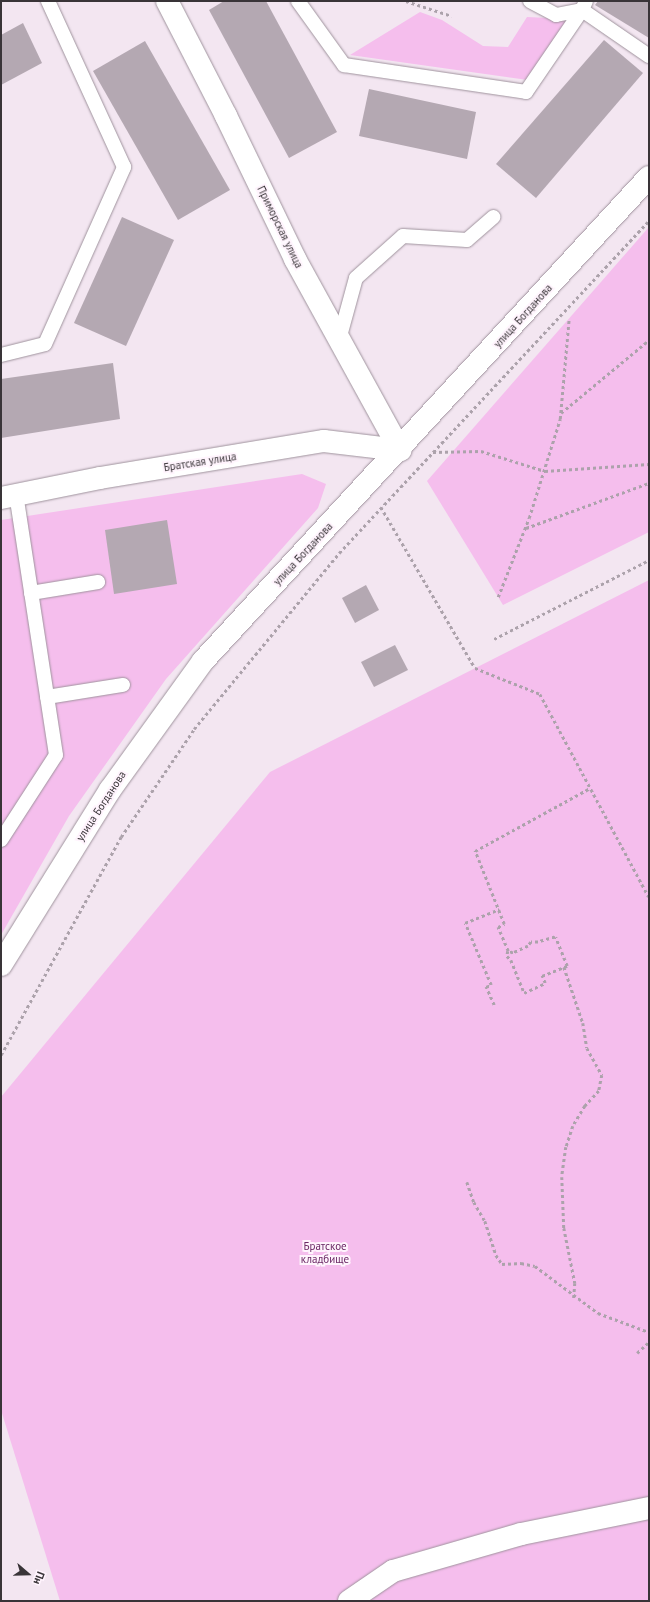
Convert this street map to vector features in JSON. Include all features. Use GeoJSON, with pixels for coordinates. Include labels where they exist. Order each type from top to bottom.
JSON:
{"type":"FeatureCollection","features":[{"type":"Feature","properties":{"kind":"street","name":"Приморская улица"},"geometry":{"type":"LineString","coordinates":[[167,1],[226,116],[295,259],[400,450]]}},
{"type":"Feature","properties":{"kind":"street","name":"улица Богданова"},"geometry":{"type":"LineString","coordinates":[[1,965],[110,790],[203,661],[400,450],[649,177]]}},
{"type":"Feature","properties":{"kind":"street","name":"Братская улица"},"geometry":{"type":"LineString","coordinates":[[8,497],[324,441],[400,450]]}},
{"type":"Feature","properties":{"kind":"street"},"geometry":{"type":"LineString","coordinates":[[349,1601],[393,1571],[521,1534],[649,1508]]}},
{"type":"Feature","properties":{"kind":"lane"},"geometry":{"type":"LineString","coordinates":[[1,355],[45,344],[124,167],[48,1]]}},
{"type":"Feature","properties":{"kind":"lane"},"geometry":{"type":"LineString","coordinates":[[298,1],[344,65],[526,92],[584,6]]}},
{"type":"Feature","properties":{"kind":"lane"},"geometry":{"type":"LineString","coordinates":[[530,1],[556,15],[584,6]]}},
{"type":"Feature","properties":{"kind":"lane"},"geometry":{"type":"LineString","coordinates":[[584,6],[649,56]]}},
{"type":"Feature","properties":{"kind":"lane"},"geometry":{"type":"LineString","coordinates":[[340,340],[356,278],[403,236],[467,240],[493,217]]}},
{"type":"Feature","properties":{"kind":"lane"},"geometry":{"type":"LineString","coordinates":[[1,840],[56,755],[31,593],[8,497]]}},
{"type":"Feature","properties":{"kind":"lane"},"geometry":{"type":"LineString","coordinates":[[31,593],[98,582]]}},
{"type":"Feature","properties":{"kind":"lane"},"geometry":{"type":"LineString","coordinates":[[47,697],[122,685]]}},
{"type":"Feature","properties":{"kind":"path"},"geometry":{"type":"LineString","coordinates":[[406,1],[452,16]]}},
{"type":"Feature","properties":{"kind":"path"},"geometry":{"type":"LineString","coordinates":[[1,1055],[121,837],[194,729],[339,553],[649,222]]}},
{"type":"Feature","properties":{"kind":"path"},"geometry":{"type":"LineString","coordinates":[[498,597],[545,471],[560,414],[569,318]]}},
{"type":"Feature","properties":{"kind":"path"},"geometry":{"type":"LineString","coordinates":[[560,414],[649,340]]}},
{"type":"Feature","properties":{"kind":"path"},"geometry":{"type":"LineString","coordinates":[[433,452],[481,451],[545,471],[649,464]]}},
{"type":"Feature","properties":{"kind":"path"},"geometry":{"type":"LineString","coordinates":[[525,528],[649,483]]}},
{"type":"Feature","properties":{"kind":"path"},"geometry":{"type":"LineString","coordinates":[[368,484],[475,668],[540,694],[649,897]]}},
{"type":"Feature","properties":{"kind":"path"},"geometry":{"type":"LineString","coordinates":[[494,638],[649,560]]}},
{"type":"Feature","properties":{"kind":"path"},"geometry":{"type":"LineString","coordinates":[[508,951],[513,953],[528,946],[530,942],[538,942],[555,937],[567,966],[542,976],[545,983],[524,993],[511,960],[507,956],[508,951],[498,927],[504,924],[499,909],[475,852],[590,788]]}},
{"type":"Feature","properties":{"kind":"path"},"geometry":{"type":"LineString","coordinates":[[494,1005],[486,987],[491,985],[465,923],[499,909]]}},
{"type":"Feature","properties":{"kind":"path"},"geometry":{"type":"LineString","coordinates":[[564,967],[583,1023],[587,1048],[602,1075],[599,1091],[585,1106],[573,1126],[566,1147],[561,1190],[566,1244],[575,1283],[574,1298]]}},
{"type":"Feature","properties":{"kind":"path"},"geometry":{"type":"LineString","coordinates":[[467,1182],[474,1202],[485,1221],[496,1255],[502,1264],[521,1263],[535,1266],[574,1298],[598,1313],[649,1332]]}},
{"type":"Feature","properties":{"kind":"path"},"geometry":{"type":"LineString","coordinates":[[637,1353],[649,1342]]}},
{"type":"Feature","properties":{"kind":"green space"},"geometry":{"type":"Polygon","coordinates":[[[420,12],[442,20],[483,46],[508,47],[527,17],[570,19],[528,80],[350,55],[420,12]]]}},
{"type":"Feature","properties":{"kind":"green space"},"geometry":{"type":"Polygon","coordinates":[[[649,227],[649,532],[503,605],[427,481],[649,227]]]}},
{"type":"Feature","properties":{"kind":"green space"},"geometry":{"type":"Polygon","coordinates":[[[302,474],[326,484],[318,508],[166,679],[69,816],[1,935],[1,520],[302,474]]]}},
{"type":"Feature","properties":{"kind":"green space","name":"Братское кладбище"},"geometry":{"type":"Polygon","coordinates":[[[649,580],[649,1601],[60,1601],[1,1410],[1,1097],[270,772],[649,580]]]}},
{"type":"Feature","properties":{"kind":"building"},"geometry":{"type":"Polygon","coordinates":[[[224,1],[266,1],[337,132],[289,158],[209,10],[224,1]]]}},
{"type":"Feature","properties":{"kind":"building"},"geometry":{"type":"Polygon","coordinates":[[[598,1],[649,1],[649,38],[595,5],[598,1]]]}},
{"type":"Feature","properties":{"kind":"building"},"geometry":{"type":"Polygon","coordinates":[[[23,23],[42,63],[1,85],[1,35],[23,23]]]}},
{"type":"Feature","properties":{"kind":"building"},"geometry":{"type":"Polygon","coordinates":[[[604,40],[643,73],[536,198],[496,164],[604,40]]]}},
{"type":"Feature","properties":{"kind":"building"},"geometry":{"type":"Polygon","coordinates":[[[145,41],[230,190],[178,220],[93,71],[145,41]]]}},
{"type":"Feature","properties":{"kind":"building"},"geometry":{"type":"Polygon","coordinates":[[[369,89],[476,112],[467,159],[359,136],[369,89]]]}},
{"type":"Feature","properties":{"kind":"building"},"geometry":{"type":"Polygon","coordinates":[[[122,217],[174,240],[126,346],[74,323],[122,217]]]}},
{"type":"Feature","properties":{"kind":"building"},"geometry":{"type":"Polygon","coordinates":[[[113,363],[120,419],[1,438],[1,379],[113,363]]]}},
{"type":"Feature","properties":{"kind":"building"},"geometry":{"type":"Polygon","coordinates":[[[167,520],[177,584],[114,594],[105,530],[167,520]]]}},
{"type":"Feature","properties":{"kind":"building"},"geometry":{"type":"Polygon","coordinates":[[[366,585],[379,610],[355,623],[342,598],[366,585]]]}},
{"type":"Feature","properties":{"kind":"building"},"geometry":{"type":"Polygon","coordinates":[[[395,645],[408,670],[374,687],[361,662],[395,645]]]}}]}
